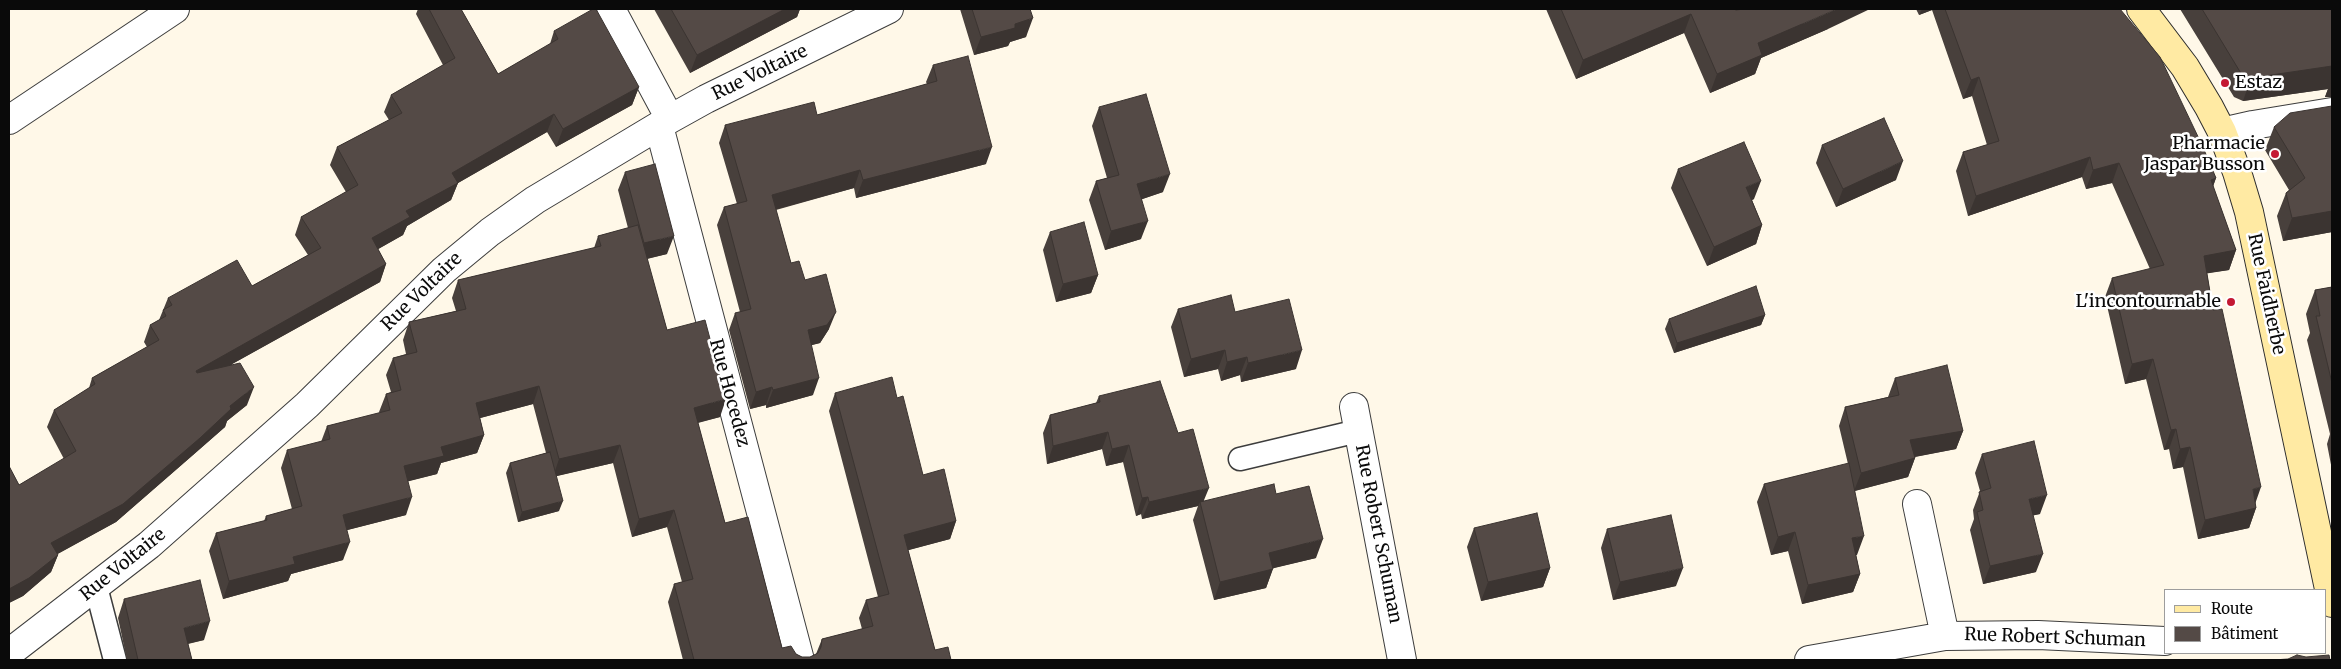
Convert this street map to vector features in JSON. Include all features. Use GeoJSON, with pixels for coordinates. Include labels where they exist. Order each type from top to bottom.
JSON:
{"type":"FeatureCollection","features":[{"type":"Feature","properties":{"kind":"street"},"geometry":{"type":"LineString","coordinates":[[9,120],[175,9]]}},
{"type":"Feature","properties":{"kind":"street","name":"Rue Hocedez"},"geometry":{"type":"LineString","coordinates":[[611,9],[665,122],[800,660]]}},
{"type":"Feature","properties":{"kind":"street","name":"Rue Voltaire"},"geometry":{"type":"LineString","coordinates":[[9,653],[149,545],[307,405],[465,250],[535,200],[665,122],[706,99],[889,9]]}},
{"type":"Feature","properties":{"kind":"street","name":"Rue Faidherbe"},"geometry":{"type":"LineString","coordinates":[[2141,9],[2185,67],[2222,132],[2237,172],[2249,212],[2332,603]]}},
{"type":"Feature","properties":{"kind":"street"},"geometry":{"type":"LineString","coordinates":[[2222,132],[2332,112]]}},
{"type":"Feature","properties":{"kind":"street","name":"Rue Robert Schuman"},"geometry":{"type":"LineString","coordinates":[[1356,419],[1402,660]]}},
{"type":"Feature","properties":{"kind":"street","name":"Rue Robert Schuman"},"geometry":{"type":"LineString","coordinates":[[1916,504],[1945,636]]}},
{"type":"Feature","properties":{"kind":"street","name":"Rue Robert Schuman"},"geometry":{"type":"LineString","coordinates":[[1809,660],[1945,636],[2038,635],[2164,641]]}},
{"type":"Feature","properties":{"kind":"lane"},"geometry":{"type":"LineString","coordinates":[[1240,460],[1356,419]]}},
{"type":"Feature","properties":{"kind":"lane"},"geometry":{"type":"LineString","coordinates":[[96,587],[115,660]]}},
{"type":"Feature","properties":{"kind":"building"},"geometry":{"type":"Polygon","coordinates":[[[429,9],[461,9],[498,74],[558,39],[554,31],[596,9],[639,87],[563,129],[554,114],[452,173],[458,183],[406,211],[410,217],[372,238],[386,264],[196,371],[197,373],[240,363],[254,387],[230,406],[231,409],[200,438],[123,504],[51,543],[58,555],[29,578],[9,589],[9,466],[19,485],[76,451],[54,410],[95,384],[92,378],[159,340],[150,325],[166,316],[163,310],[172,305],[168,298],[237,260],[252,286],[321,248],[301,217],[358,185],[337,147],[402,113],[391,95],[455,58],[429,9]]]}},
{"type":"Feature","properties":{"kind":"building"},"geometry":{"type":"Polygon","coordinates":[[[671,9],[785,9],[697,55],[671,9]]]}},
{"type":"Feature","properties":{"kind":"building"},"geometry":{"type":"Polygon","coordinates":[[[972,9],[1030,9],[1033,18],[1015,24],[1015,28],[981,37],[972,9]]]}},
{"type":"Feature","properties":{"kind":"building"},"geometry":{"type":"Polygon","coordinates":[[[1561,9],[1837,9],[1758,43],[1762,55],[1717,74],[1691,14],[1583,60],[1561,9]]]}},
{"type":"Feature","properties":{"kind":"building"},"geometry":{"type":"Polygon","coordinates":[[[1945,9],[2120,9],[2160,57],[2216,178],[2211,180],[2236,250],[2204,256],[2213,310],[2222,309],[2261,487],[2253,489],[2256,508],[2205,520],[2190,447],[2180,449],[2176,429],[2171,430],[2153,359],[2132,364],[2112,278],[2164,265],[2119,163],[2093,170],[2090,157],[1976,196],[1963,152],[1999,141],[1979,77],[1971,80],[1945,9]]]}},
{"type":"Feature","properties":{"kind":"building"},"geometry":{"type":"Polygon","coordinates":[[[2202,9],[2332,9],[2332,66],[2251,78],[2242,75],[2202,9]]]}},
{"type":"Feature","properties":{"kind":"building"},"geometry":{"type":"Polygon","coordinates":[[[968,56],[992,147],[863,180],[860,170],[772,195],[791,263],[799,261],[805,280],[826,274],[836,312],[827,325],[808,330],[819,378],[773,390],[772,387],[756,392],[735,313],[751,309],[724,207],[747,201],[725,125],[814,102],[817,115],[937,81],[933,65],[968,56]]]}},
{"type":"Feature","properties":{"kind":"building"},"geometry":{"type":"Polygon","coordinates":[[[1146,94],[1170,174],[1137,184],[1148,221],[1111,231],[1096,181],[1119,175],[1099,107],[1146,94]]]}},
{"type":"Feature","properties":{"kind":"building"},"geometry":{"type":"Polygon","coordinates":[[[2332,106],[2332,211],[2292,218],[2286,193],[2305,178],[2274,127],[2290,113],[2332,106]]]}},
{"type":"Feature","properties":{"kind":"building"},"geometry":{"type":"Polygon","coordinates":[[[1884,118],[1903,161],[1843,189],[1822,145],[1884,118]]]}},
{"type":"Feature","properties":{"kind":"building"},"geometry":{"type":"Polygon","coordinates":[[[1744,142],[1761,181],[1746,187],[1762,225],[1714,247],[1678,169],[1744,142]]]}},
{"type":"Feature","properties":{"kind":"building"},"geometry":{"type":"Polygon","coordinates":[[[655,164],[674,236],[644,243],[625,172],[655,164]]]}},
{"type":"Feature","properties":{"kind":"building"},"geometry":{"type":"Polygon","coordinates":[[[1084,222],[1098,275],[1063,284],[1050,232],[1084,222]]]}},
{"type":"Feature","properties":{"kind":"building"},"geometry":{"type":"Polygon","coordinates":[[[638,225],[667,330],[705,320],[726,399],[694,408],[725,523],[748,517],[782,648],[791,646],[796,654],[802,657],[810,657],[818,653],[822,639],[873,626],[866,600],[889,594],[835,393],[892,377],[897,398],[903,396],[923,475],[944,469],[956,521],[904,535],[935,650],[948,647],[951,660],[694,660],[674,584],[693,579],[674,510],[639,519],[620,445],[559,459],[539,386],[476,403],[484,435],[441,447],[444,456],[404,466],[412,497],[343,515],[350,542],[293,557],[295,564],[229,581],[216,533],[267,520],[266,516],[302,506],[287,450],[330,439],[327,426],[390,410],[386,394],[401,390],[393,358],[417,352],[409,322],[466,309],[458,280],[601,246],[598,236],[638,225]]]}},
{"type":"Feature","properties":{"kind":"building"},"geometry":{"type":"Polygon","coordinates":[[[1756,286],[1765,315],[1677,343],[1669,319],[1756,286]]]}},
{"type":"Feature","properties":{"kind":"building"},"geometry":{"type":"Polygon","coordinates":[[[2332,287],[2332,383],[2316,316],[2320,316],[2315,290],[2332,287]]]}},
{"type":"Feature","properties":{"kind":"building"},"geometry":{"type":"Polygon","coordinates":[[[1231,295],[1235,312],[1289,299],[1302,350],[1248,363],[1247,357],[1227,362],[1225,350],[1191,359],[1178,309],[1231,295]]]}},
{"type":"Feature","properties":{"kind":"building"},"geometry":{"type":"Polygon","coordinates":[[[1947,365],[1963,431],[1910,440],[1915,458],[1861,473],[1845,407],[1899,395],[1895,378],[1947,365]]]}},
{"type":"Feature","properties":{"kind":"building"},"geometry":{"type":"Polygon","coordinates":[[[1160,381],[1178,433],[1193,429],[1209,488],[1149,502],[1148,497],[1142,498],[1129,445],[1112,449],[1108,432],[1053,446],[1050,415],[1100,402],[1099,396],[1160,381]]]}},
{"type":"Feature","properties":{"kind":"building"},"geometry":{"type":"Polygon","coordinates":[[[2034,441],[2047,495],[2029,499],[2043,554],[1990,566],[1977,512],[1983,510],[1979,492],[1991,488],[1982,454],[2034,441]]]}},
{"type":"Feature","properties":{"kind":"building"},"geometry":{"type":"Polygon","coordinates":[[[550,452],[563,501],[522,512],[510,463],[550,452]]]}},
{"type":"Feature","properties":{"kind":"building"},"geometry":{"type":"Polygon","coordinates":[[[1849,463],[1864,536],[1852,538],[1860,574],[1808,585],[1795,532],[1778,537],[1764,484],[1849,463]]]}},
{"type":"Feature","properties":{"kind":"building"},"geometry":{"type":"Polygon","coordinates":[[[1274,484],[1276,494],[1309,486],[1323,539],[1269,553],[1273,569],[1220,582],[1200,502],[1274,484]]]}},
{"type":"Feature","properties":{"kind":"building"},"geometry":{"type":"Polygon","coordinates":[[[1537,513],[1550,568],[1488,582],[1474,528],[1537,513]]]}},
{"type":"Feature","properties":{"kind":"building"},"geometry":{"type":"Polygon","coordinates":[[[1671,515],[1683,568],[1620,582],[1607,529],[1671,515]]]}},
{"type":"Feature","properties":{"kind":"building"},"geometry":{"type":"Polygon","coordinates":[[[200,580],[210,621],[184,628],[192,660],[138,660],[124,599],[200,580]]]}},
{"type":"Feature","properties":{"kind":"building"},"geometry":{"type":"Polygon","coordinates":[[[2297,655],[2306,657],[2329,655],[2330,660],[2273,660],[2288,659],[2297,655]]]}},
{"type":"Feature","properties":{"kind":"place","name":"Estaz"},"geometry":{"type":"Point","coordinates":[2225,83]}},
{"type":"Feature","properties":{"kind":"place","name":"Pharmacie Jaspar Busson"},"geometry":{"type":"Point","coordinates":[2275,154]}},
{"type":"Feature","properties":{"kind":"place","name":"L'incontournable"},"geometry":{"type":"Point","coordinates":[2231,302]}}]}
